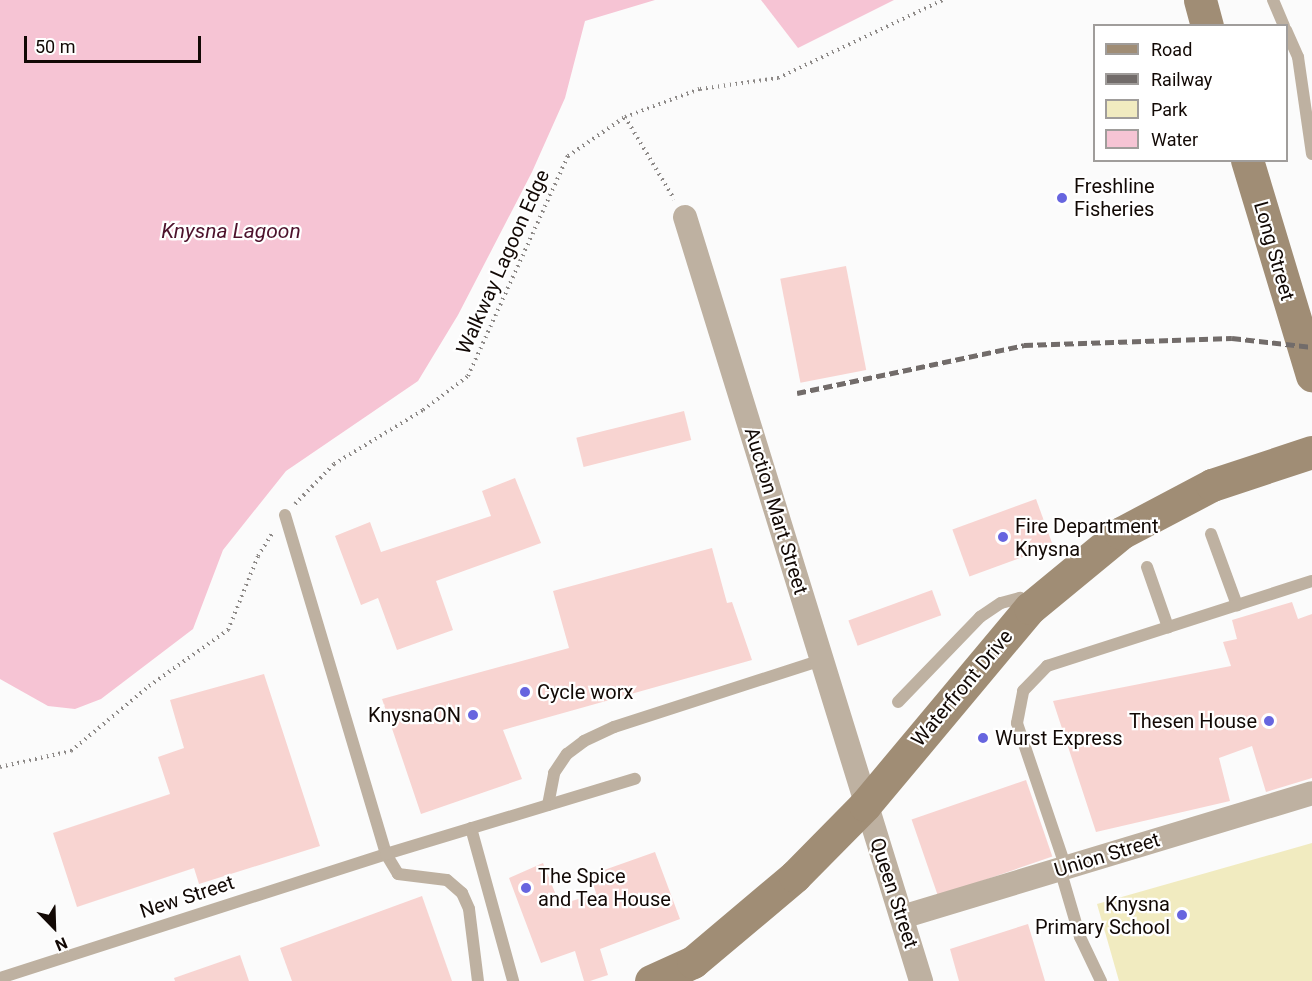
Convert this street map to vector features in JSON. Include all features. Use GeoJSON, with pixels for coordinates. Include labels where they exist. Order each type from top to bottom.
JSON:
{"type":"FeatureCollection","features":[{"type":"Feature","properties":{"kind":"street"},"geometry":{"type":"LineString","coordinates":[[1200,0],[1206,24]]}},
{"type":"Feature","properties":{"kind":"street","name":"Long Street"},"geometry":{"type":"LineString","coordinates":[[1248,162],[1312,375]]}},
{"type":"Feature","properties":{"kind":"street","name":"Auction Mart Street"},"geometry":{"type":"LineString","coordinates":[[685,217],[865,806]]}},
{"type":"Feature","properties":{"kind":"street","name":"Waterfront Drive"},"geometry":{"type":"LineString","coordinates":[[651,981],[693,962],[795,876],[865,806],[1030,608],[1121,533],[1212,485],[1312,452]]}},
{"type":"Feature","properties":{"kind":"street","name":"Union Street"},"geometry":{"type":"LineString","coordinates":[[902,917],[1312,794]]}},
{"type":"Feature","properties":{"kind":"street","name":"Queen Street"},"geometry":{"type":"LineString","coordinates":[[865,806],[921,981]]}},
{"type":"Feature","properties":{"kind":"lane"},"geometry":{"type":"LineString","coordinates":[[1273,0],[1283,24]]}},
{"type":"Feature","properties":{"kind":"lane"},"geometry":{"type":"LineString","coordinates":[[1288,32],[1298,57],[1312,154]]}},
{"type":"Feature","properties":{"kind":"lane"},"geometry":{"type":"LineString","coordinates":[[285,515],[386,854],[398,874],[447,879],[462,893],[469,909],[478,981]]}},
{"type":"Feature","properties":{"kind":"lane"},"geometry":{"type":"LineString","coordinates":[[1211,534],[1237,605]]}},
{"type":"Feature","properties":{"kind":"lane"},"geometry":{"type":"LineString","coordinates":[[1148,567],[1167,627]]}},
{"type":"Feature","properties":{"kind":"lane"},"geometry":{"type":"LineString","coordinates":[[1091,981],[1063,868],[1017,723],[1023,691],[1047,666],[1312,581]]}},
{"type":"Feature","properties":{"kind":"lane"},"geometry":{"type":"LineString","coordinates":[[898,702],[980,617],[1001,603],[1020,598],[1030,608]]}},
{"type":"Feature","properties":{"kind":"lane"},"geometry":{"type":"LineString","coordinates":[[548,805],[555,773],[567,754],[584,741],[614,727],[822,660]]}},
{"type":"Feature","properties":{"kind":"lane","name":"New Street"},"geometry":{"type":"LineString","coordinates":[[0,978],[386,854],[635,779]]}},
{"type":"Feature","properties":{"kind":"lane"},"geometry":{"type":"LineString","coordinates":[[471,828],[513,981]]}},
{"type":"Feature","properties":{"kind":"lane"},"geometry":{"type":"LineString","coordinates":[[1080,938],[1101,981]]}},
{"type":"Feature","properties":{"kind":"path","name":"Walkway Lagoon Edge"},"geometry":{"type":"LineString","coordinates":[[0,767],[71,751],[149,686],[228,630],[258,556],[285,515],[334,464],[423,410],[468,376],[567,156],[625,117],[700,89],[778,78],[943,0]]}},
{"type":"Feature","properties":{"kind":"path"},"geometry":{"type":"LineString","coordinates":[[625,117],[685,217]]}},
{"type":"Feature","properties":{"kind":"green space","name":"Knysna Primary School"},"geometry":{"type":"Polygon","coordinates":[[[1312,843],[1312,981],[1119,981],[1097,904],[1312,843]]]}},
{"type":"Feature","properties":{"kind":"water","name":"Knysna Lagoon"},"geometry":{"type":"Polygon","coordinates":[[[0,0],[655,0],[585,21],[565,98],[532,172],[458,315],[418,381],[286,471],[223,550],[193,629],[101,699],[75,709],[48,706],[0,679],[0,0]]]}},
{"type":"Feature","properties":{"kind":"water"},"geometry":{"type":"Polygon","coordinates":[[[761,0],[894,0],[798,48],[761,0]]]}},
{"type":"Feature","properties":{"kind":"building"},"geometry":{"type":"Polygon","coordinates":[[[846,266],[866,370],[800,383],[780,279],[846,266]]]}},
{"type":"Feature","properties":{"kind":"building"},"geometry":{"type":"Polygon","coordinates":[[[684,411],[691,440],[584,467],[576,438],[684,411]]]}},
{"type":"Feature","properties":{"kind":"building"},"geometry":{"type":"Polygon","coordinates":[[[515,478],[541,543],[436,581],[453,630],[397,650],[378,598],[361,605],[335,536],[370,522],[381,552],[491,516],[482,491],[515,478]]]}},
{"type":"Feature","properties":{"kind":"building","name":"Fire Department Knysna"},"geometry":{"type":"Polygon","coordinates":[[[1036,499],[1053,546],[969,576],[952,529],[1036,499]]]}},
{"type":"Feature","properties":{"kind":"building","name":"KnysnaON"},"geometry":{"type":"Polygon","coordinates":[[[712,548],[727,603],[732,602],[752,660],[503,730],[522,779],[421,814],[382,699],[569,648],[553,591],[712,548]]]}},
{"type":"Feature","properties":{"kind":"building"},"geometry":{"type":"Polygon","coordinates":[[[932,590],[941,615],[858,646],[848,620],[932,590]]]}},
{"type":"Feature","properties":{"kind":"building"},"geometry":{"type":"Polygon","coordinates":[[[1292,602],[1298,619],[1312,614],[1312,778],[1266,792],[1252,746],[1219,758],[1230,801],[1096,832],[1053,701],[1231,666],[1223,642],[1237,639],[1232,620],[1292,602]]]}},
{"type":"Feature","properties":{"kind":"building"},"geometry":{"type":"Polygon","coordinates":[[[264,674],[320,846],[199,884],[194,868],[77,907],[53,833],[170,794],[158,757],[184,748],[170,700],[264,674]]]}},
{"type":"Feature","properties":{"kind":"building"},"geometry":{"type":"Polygon","coordinates":[[[1026,780],[1052,857],[938,896],[912,819],[1026,780]]]}},
{"type":"Feature","properties":{"kind":"building"},"geometry":{"type":"Polygon","coordinates":[[[655,852],[680,919],[600,949],[608,975],[590,981],[584,981],[575,951],[541,963],[509,878],[543,863],[560,905],[596,893],[590,875],[655,852]]]}},
{"type":"Feature","properties":{"kind":"building"},"geometry":{"type":"Polygon","coordinates":[[[422,896],[452,981],[292,981],[280,948],[422,896]]]}},
{"type":"Feature","properties":{"kind":"building"},"geometry":{"type":"Polygon","coordinates":[[[1028,924],[1045,981],[959,981],[950,949],[1028,924]]]}},
{"type":"Feature","properties":{"kind":"building"},"geometry":{"type":"Polygon","coordinates":[[[240,955],[249,981],[175,981],[174,978],[240,955]]]}},
{"type":"Feature","properties":{"kind":"railway"},"geometry":{"type":"LineString","coordinates":[[797,393],[1024,345],[1232,338],[1312,347]]}},
{"type":"Feature","properties":{"kind":"place","name":"Freshline Fisheries"},"geometry":{"type":"Point","coordinates":[1062,198]}},
{"type":"Feature","properties":{"kind":"place","name":"Fire Department Knysna"},"geometry":{"type":"Point","coordinates":[1003,537]}},
{"type":"Feature","properties":{"kind":"place","name":"Cycle worx"},"geometry":{"type":"Point","coordinates":[525,692]}},
{"type":"Feature","properties":{"kind":"place","name":"KnysnaON"},"geometry":{"type":"Point","coordinates":[473,715]}},
{"type":"Feature","properties":{"kind":"place","name":"Thesen House"},"geometry":{"type":"Point","coordinates":[1269,721]}},
{"type":"Feature","properties":{"kind":"place","name":"Wurst Express"},"geometry":{"type":"Point","coordinates":[983,738]}},
{"type":"Feature","properties":{"kind":"place","name":"The Spice and Tea House"},"geometry":{"type":"Point","coordinates":[526,888]}},
{"type":"Feature","properties":{"kind":"place","name":"Knysna Primary School"},"geometry":{"type":"Point","coordinates":[1182,915]}}]}
